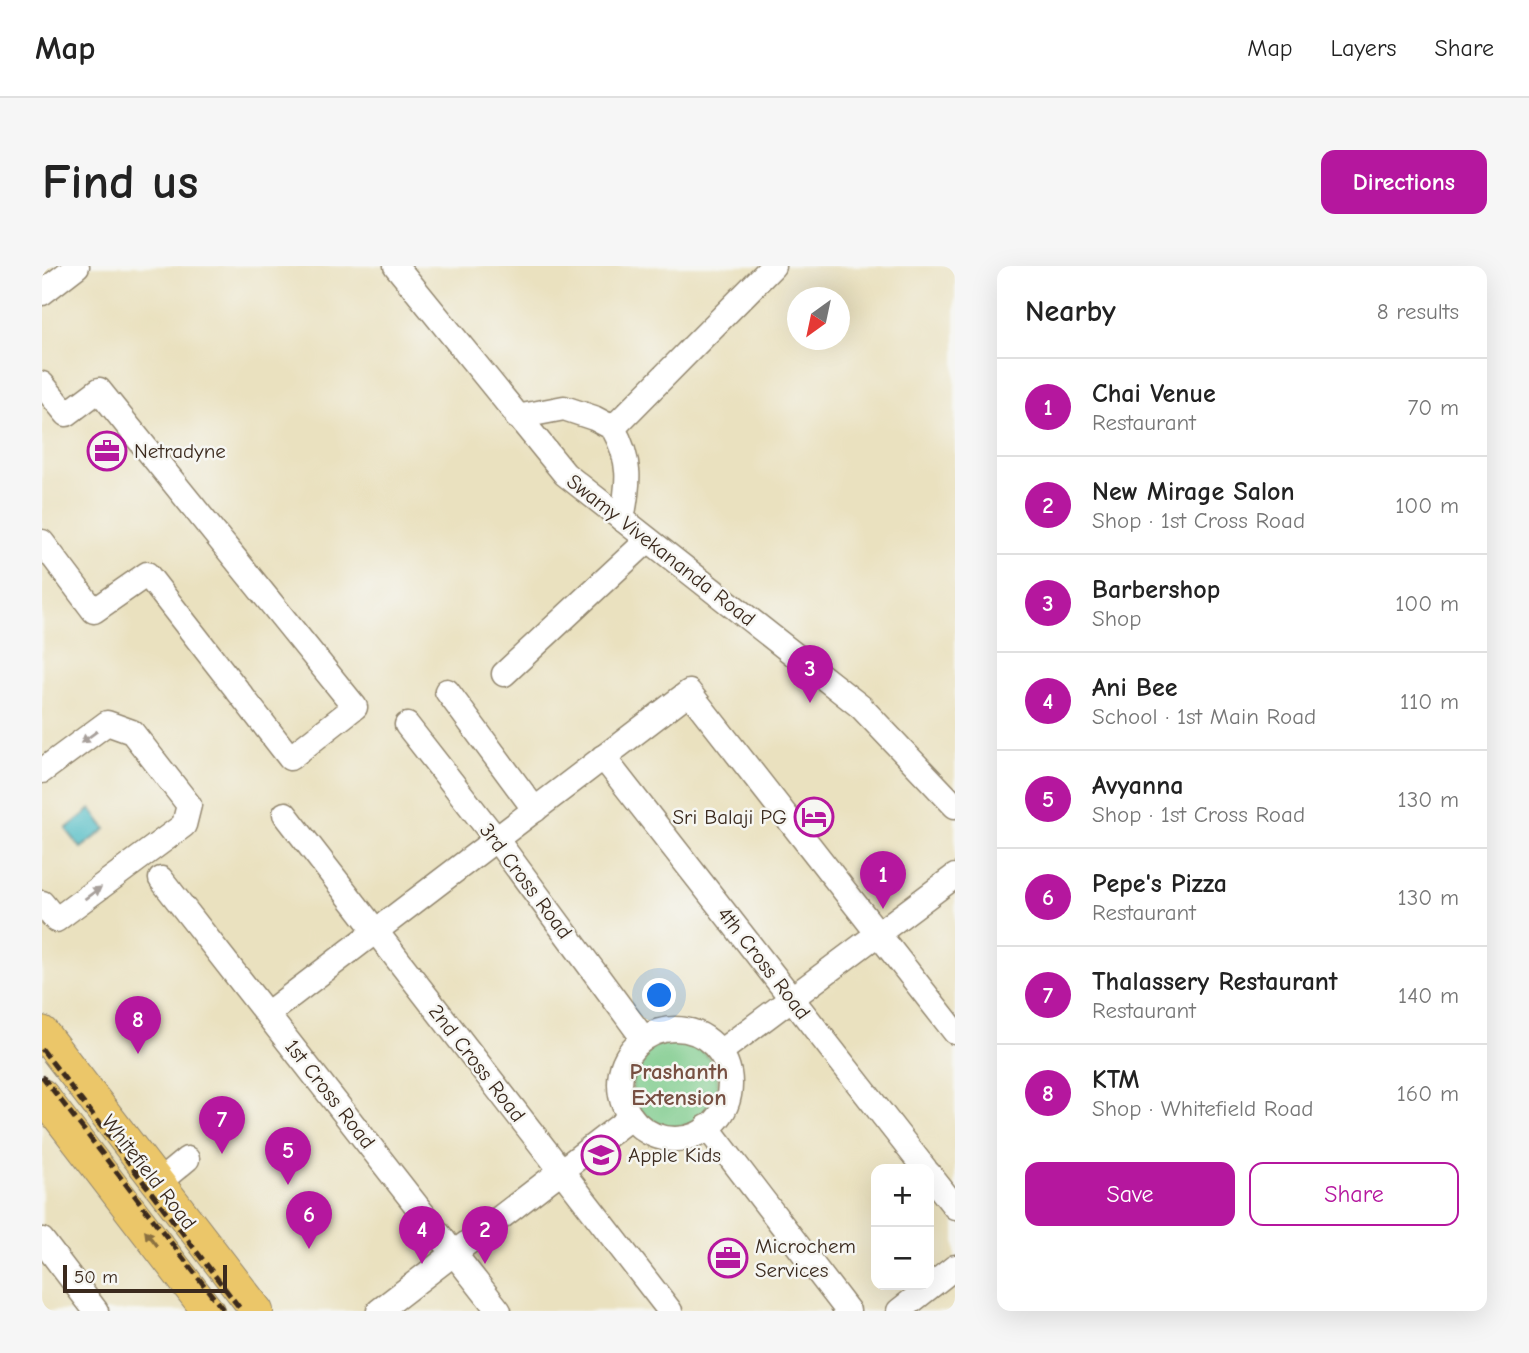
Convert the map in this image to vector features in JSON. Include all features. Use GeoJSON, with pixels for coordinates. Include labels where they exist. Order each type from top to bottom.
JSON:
{"type":"FeatureCollection","features":[{"type":"Feature","properties":{"kind":"main road","name":"Whitefield Road"},"geometry":{"type":"LineString","coordinates":[[42,1032],[257,1311]]}},
{"type":"Feature","properties":{"kind":"main road"},"geometry":{"type":"LineString","coordinates":[[42,1084],[66,1064]]}},
{"type":"Feature","properties":{"kind":"main road","name":"Whitefield Road"},"geometry":{"type":"LineString","coordinates":[[42,1095],[208,1311]]}},
{"type":"Feature","properties":{"kind":"main road"},"geometry":{"type":"LineString","coordinates":[[68,1129],[99,1106]]}},
{"type":"Feature","properties":{"kind":"street"},"geometry":{"type":"LineString","coordinates":[[42,293],[77,266]]}},
{"type":"Feature","properties":{"kind":"street"},"geometry":{"type":"LineString","coordinates":[[613,428],[774,266]]}},
{"type":"Feature","properties":{"kind":"street","name":"Swamy Vivekananda Road"},"geometry":{"type":"LineString","coordinates":[[400,268],[565,474],[861,707],[955,806]]}},
{"type":"Feature","properties":{"kind":"street"},"geometry":{"type":"LineString","coordinates":[[42,384],[67,414],[99,390],[355,707],[290,758],[146,574],[94,611],[42,542]]}},
{"type":"Feature","properties":{"kind":"street"},"geometry":{"type":"LineString","coordinates":[[517,417],[564,408],[613,428],[625,457],[629,481],[622,519]]}},
{"type":"Feature","properties":{"kind":"street"},"geometry":{"type":"LineString","coordinates":[[504,674],[648,540]]}},
{"type":"Feature","properties":{"kind":"street"},"geometry":{"type":"LineString","coordinates":[[447,691],[535,810]]}},
{"type":"Feature","properties":{"kind":"street"},"geometry":{"type":"LineString","coordinates":[[267,1014],[689,692],[955,1032]]}},
{"type":"Feature","properties":{"kind":"street"},"geometry":{"type":"LineString","coordinates":[[42,771],[107,723],[132,732],[189,805],[184,825],[56,920],[42,903]]}},
{"type":"Feature","properties":{"kind":"street","name":"3rd Cross Road"},"geometry":{"type":"LineString","coordinates":[[407,724],[643,1038]]}},
{"type":"Feature","properties":{"kind":"street","name":"4th Cross Road"},"geometry":{"type":"LineString","coordinates":[[603,757],[921,1164]]}},
{"type":"Feature","properties":{"kind":"street","name":"2nd Cross Road"},"geometry":{"type":"LineString","coordinates":[[285,814],[670,1311]]}},
{"type":"Feature","properties":{"kind":"street"},"geometry":{"type":"LineString","coordinates":[[720,1052],[955,876]]}},
{"type":"Feature","properties":{"kind":"street","name":"1st Cross Road"},"geometry":{"type":"LineString","coordinates":[[161,878],[499,1311]]}},
{"type":"Feature","properties":{"kind":"street"},"geometry":{"type":"LineString","coordinates":[[669,1029],[688,1030],[708,1040],[720,1052],[730,1077],[730,1092],[725,1108],[708,1128],[687,1137],[669,1139],[648,1132],[631,1117],[621,1095],[620,1073],[630,1051],[643,1038],[669,1029]]}},
{"type":"Feature","properties":{"kind":"street"},"geometry":{"type":"LineString","coordinates":[[379,1311],[631,1117]]}},
{"type":"Feature","properties":{"kind":"street"},"geometry":{"type":"LineString","coordinates":[[708,1128],[848,1311]]}},
{"type":"Feature","properties":{"kind":"street"},"geometry":{"type":"LineString","coordinates":[[158,1183],[187,1159]]}},
{"type":"Feature","properties":{"kind":"street"},"geometry":{"type":"LineString","coordinates":[[934,1180],[955,1207]]}},
{"type":"Feature","properties":{"kind":"street"},"geometry":{"type":"LineString","coordinates":[[42,1240],[96,1311]]}},
{"type":"Feature","properties":{"kind":"street"},"geometry":{"type":"LineString","coordinates":[[899,1311],[955,1267]]}},
{"type":"Feature","properties":{"kind":"green space"},"geometry":{"type":"Polygon","coordinates":[[[675,1041],[699,1048],[711,1060],[718,1084],[711,1108],[699,1120],[675,1127],[651,1120],[639,1108],[632,1084],[639,1060],[651,1048],[675,1041]]]}},
{"type":"Feature","properties":{"kind":"water"},"geometry":{"type":"Polygon","coordinates":[[[91,809],[106,829],[81,848],[66,829],[91,809]]]}},
{"type":"Feature","properties":{"kind":"railway"},"geometry":{"type":"LineString","coordinates":[[42,1049],[242,1311]]}},
{"type":"Feature","properties":{"kind":"railway"},"geometry":{"type":"LineString","coordinates":[[42,1076],[224,1311]]}},
{"type":"Feature","properties":{"kind":"place","name":"Netradyne"},"geometry":{"type":"Point","coordinates":[107,451]}},
{"type":"Feature","properties":{"kind":"place","name":"Barbershop"},"geometry":{"type":"Point","coordinates":[810,703]}},
{"type":"Feature","properties":{"kind":"place","name":"Sri Balaji PG"},"geometry":{"type":"Point","coordinates":[814,817]}},
{"type":"Feature","properties":{"kind":"place","name":"Chai Venue"},"geometry":{"type":"Point","coordinates":[883,909]}},
{"type":"Feature","properties":{"kind":"place","name":"KTM"},"geometry":{"type":"Point","coordinates":[138,1054]}},
{"type":"Feature","properties":{"kind":"place","name":"Thalassery Restaurant"},"geometry":{"type":"Point","coordinates":[222,1154]}},
{"type":"Feature","properties":{"kind":"place","name":"Apple Kids"},"geometry":{"type":"Point","coordinates":[601,1155]}},
{"type":"Feature","properties":{"kind":"place","name":"Avyanna"},"geometry":{"type":"Point","coordinates":[288,1185]}},
{"type":"Feature","properties":{"kind":"place","name":"Pepe's Pizza"},"geometry":{"type":"Point","coordinates":[309,1249]}},
{"type":"Feature","properties":{"kind":"place","name":"Microchem Services"},"geometry":{"type":"Point","coordinates":[728,1258]}},
{"type":"Feature","properties":{"kind":"place","name":"Ani Bee"},"geometry":{"type":"Point","coordinates":[422,1264]}},
{"type":"Feature","properties":{"kind":"place","name":"New Mirage Salon"},"geometry":{"type":"Point","coordinates":[485,1264]}},
{"type":"Feature","properties":{"kind":"district","name":"Prashanth Extension"},"geometry":{"type":"Point","coordinates":[679,1084]}}]}
